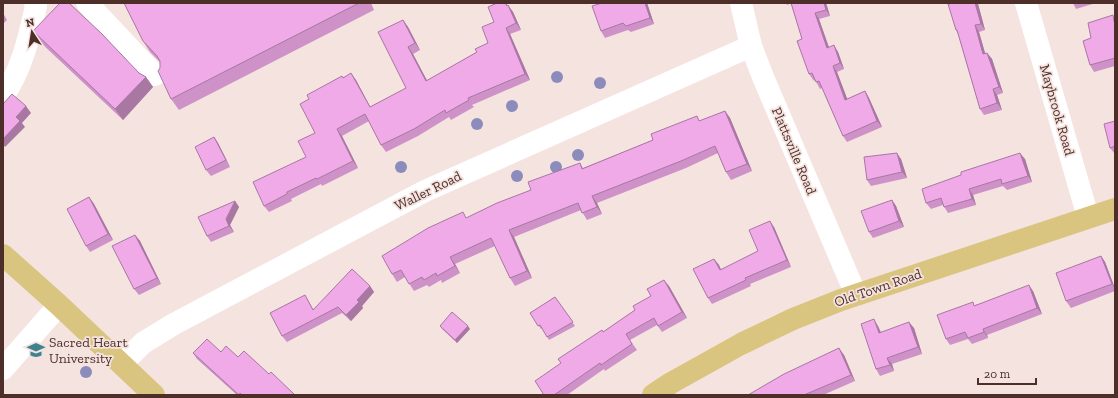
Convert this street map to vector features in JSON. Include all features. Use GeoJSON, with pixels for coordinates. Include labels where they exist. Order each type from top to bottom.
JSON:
{"type":"FeatureCollection","features":[{"type":"Feature","properties":{"kind":"main road","name":"Old Town Road"},"geometry":{"type":"LineString","coordinates":[[653,395],[671,383],[747,341],[793,319],[856,295],[1115,209]]}},
{"type":"Feature","properties":{"kind":"main road"},"geometry":{"type":"LineString","coordinates":[[3,254],[154,395]]}},
{"type":"Feature","properties":{"kind":"street"},"geometry":{"type":"LineString","coordinates":[[3,96],[15,76],[25,48],[36,6],[35,3]]}},
{"type":"Feature","properties":{"kind":"street"},"geometry":{"type":"LineString","coordinates":[[87,3],[155,75]]}},
{"type":"Feature","properties":{"kind":"street","name":"Plattsville Road"},"geometry":{"type":"LineString","coordinates":[[741,3],[751,46],[763,77],[856,295]]}},
{"type":"Feature","properties":{"kind":"street","name":"Maybrook Road"},"geometry":{"type":"LineString","coordinates":[[1026,3],[1088,217]]}},
{"type":"Feature","properties":{"kind":"street","name":"Waller Road"},"geometry":{"type":"LineString","coordinates":[[122,364],[143,343],[174,324],[425,191],[751,46]]}},
{"type":"Feature","properties":{"kind":"street"},"geometry":{"type":"LineString","coordinates":[[3,369],[59,305]]}},
{"type":"Feature","properties":{"kind":"building"},"geometry":{"type":"Polygon","coordinates":[[[60,3],[69,3],[102,34],[139,73],[146,77],[115,109],[33,31],[60,3]]]}},
{"type":"Feature","properties":{"kind":"building"},"geometry":{"type":"Polygon","coordinates":[[[124,3],[359,3],[171,99],[158,71],[160,68],[160,61],[143,41],[124,3]]]}},
{"type":"Feature","properties":{"kind":"building"},"geometry":{"type":"Polygon","coordinates":[[[497,3],[505,3],[507,6],[508,5],[516,23],[506,28],[525,74],[468,98],[469,100],[446,113],[445,110],[414,129],[381,145],[365,114],[337,129],[353,161],[287,192],[287,194],[264,206],[253,182],[306,157],[298,141],[315,133],[300,104],[309,99],[307,95],[342,76],[343,78],[351,73],[370,107],[406,88],[378,32],[403,20],[415,43],[408,47],[426,81],[477,52],[475,49],[488,43],[482,27],[494,22],[488,7],[497,3]]]}},
{"type":"Feature","properties":{"kind":"building"},"geometry":{"type":"Polygon","coordinates":[[[602,3],[645,3],[650,18],[626,26],[623,23],[601,31],[592,6],[602,3]]]}},
{"type":"Feature","properties":{"kind":"building"},"geometry":{"type":"Polygon","coordinates":[[[791,3],[824,3],[826,10],[815,13],[827,48],[834,45],[840,63],[833,66],[845,100],[865,91],[877,121],[843,136],[819,81],[816,82],[812,73],[809,74],[797,41],[802,39],[791,3]]]}},
{"type":"Feature","properties":{"kind":"building"},"geometry":{"type":"Polygon","coordinates":[[[949,3],[975,3],[981,24],[975,25],[983,54],[987,53],[999,87],[993,89],[997,103],[980,109],[948,4],[950,4],[949,3]]]}},
{"type":"Feature","properties":{"kind":"building"},"geometry":{"type":"Polygon","coordinates":[[[1113,15],[1115,26],[1115,58],[1090,65],[1083,41],[1091,38],[1088,23],[1113,15]]]}},
{"type":"Feature","properties":{"kind":"building"},"geometry":{"type":"Polygon","coordinates":[[[12,94],[26,106],[16,117],[20,121],[3,139],[3,104],[12,94]]]}},
{"type":"Feature","properties":{"kind":"building"},"geometry":{"type":"Polygon","coordinates":[[[725,111],[747,164],[726,172],[715,146],[592,196],[597,207],[582,213],[578,203],[509,230],[527,271],[510,278],[491,238],[450,257],[455,266],[437,276],[436,273],[424,280],[422,277],[409,284],[401,270],[392,274],[382,256],[428,228],[463,212],[466,218],[497,203],[531,190],[528,182],[580,163],[582,169],[653,140],[651,134],[697,116],[699,121],[725,111]]]}},
{"type":"Feature","properties":{"kind":"building"},"geometry":{"type":"Polygon","coordinates":[[[1115,121],[1115,146],[1110,148],[1104,124],[1115,121]]]}},
{"type":"Feature","properties":{"kind":"building"},"geometry":{"type":"Polygon","coordinates":[[[214,137],[226,160],[206,170],[195,147],[214,137]]]}},
{"type":"Feature","properties":{"kind":"building"},"geometry":{"type":"Polygon","coordinates":[[[897,153],[902,172],[867,180],[864,157],[897,153]]]}},
{"type":"Feature","properties":{"kind":"building"},"geometry":{"type":"Polygon","coordinates":[[[1020,153],[1028,176],[1002,184],[1001,179],[969,189],[972,199],[944,207],[941,198],[926,203],[922,189],[961,175],[961,172],[1020,153]]]}},
{"type":"Feature","properties":{"kind":"building"},"geometry":{"type":"Polygon","coordinates":[[[89,197],[108,234],[86,246],[67,209],[89,197]]]}},
{"type":"Feature","properties":{"kind":"building"},"geometry":{"type":"Polygon","coordinates":[[[892,200],[899,221],[869,232],[861,211],[892,200]]]}},
{"type":"Feature","properties":{"kind":"building"},"geometry":{"type":"Polygon","coordinates":[[[235,201],[226,219],[229,226],[207,236],[198,217],[235,201]]]}},
{"type":"Feature","properties":{"kind":"building"},"geometry":{"type":"Polygon","coordinates":[[[770,221],[787,260],[745,278],[746,280],[708,298],[693,269],[714,259],[720,270],[758,251],[749,230],[770,221]]]}},
{"type":"Feature","properties":{"kind":"building"},"geometry":{"type":"Polygon","coordinates":[[[135,235],[157,278],[134,289],[112,246],[135,235]]]}},
{"type":"Feature","properties":{"kind":"building"},"geometry":{"type":"Polygon","coordinates":[[[1101,256],[1112,284],[1066,301],[1056,273],[1101,256]]]}},
{"type":"Feature","properties":{"kind":"building"},"geometry":{"type":"Polygon","coordinates":[[[352,269],[370,286],[357,300],[359,302],[346,315],[338,307],[282,336],[270,313],[305,295],[313,310],[352,269]]]}},
{"type":"Feature","properties":{"kind":"building"},"geometry":{"type":"Polygon","coordinates":[[[664,280],[682,312],[658,326],[654,318],[626,334],[632,344],[601,365],[600,363],[554,395],[544,395],[535,381],[561,363],[558,359],[602,330],[603,332],[635,310],[633,306],[651,296],[647,289],[664,280]]]}},
{"type":"Feature","properties":{"kind":"building"},"geometry":{"type":"Polygon","coordinates":[[[1029,285],[1037,308],[983,329],[984,332],[968,338],[965,332],[946,339],[937,315],[973,302],[974,306],[1029,285]]]}},
{"type":"Feature","properties":{"kind":"building"},"geometry":{"type":"Polygon","coordinates":[[[555,297],[573,322],[547,337],[540,325],[538,326],[530,313],[555,297]]]}},
{"type":"Feature","properties":{"kind":"building"},"geometry":{"type":"Polygon","coordinates":[[[452,312],[468,326],[455,340],[440,326],[452,312]]]}},
{"type":"Feature","properties":{"kind":"building"},"geometry":{"type":"Polygon","coordinates":[[[874,319],[879,333],[909,322],[918,347],[887,358],[890,365],[876,369],[861,324],[874,319]]]}},
{"type":"Feature","properties":{"kind":"building"},"geometry":{"type":"Polygon","coordinates":[[[207,339],[221,352],[226,346],[238,357],[244,351],[269,374],[271,372],[295,395],[242,395],[240,393],[239,395],[193,353],[207,339]]]}},
{"type":"Feature","properties":{"kind":"building"},"geometry":{"type":"Polygon","coordinates":[[[839,348],[851,375],[804,395],[748,395],[784,374],[839,348]]]}},
{"type":"Feature","properties":{"kind":"place","name":"Sacred Heart University"},"geometry":{"type":"Point","coordinates":[36,350]}}]}
